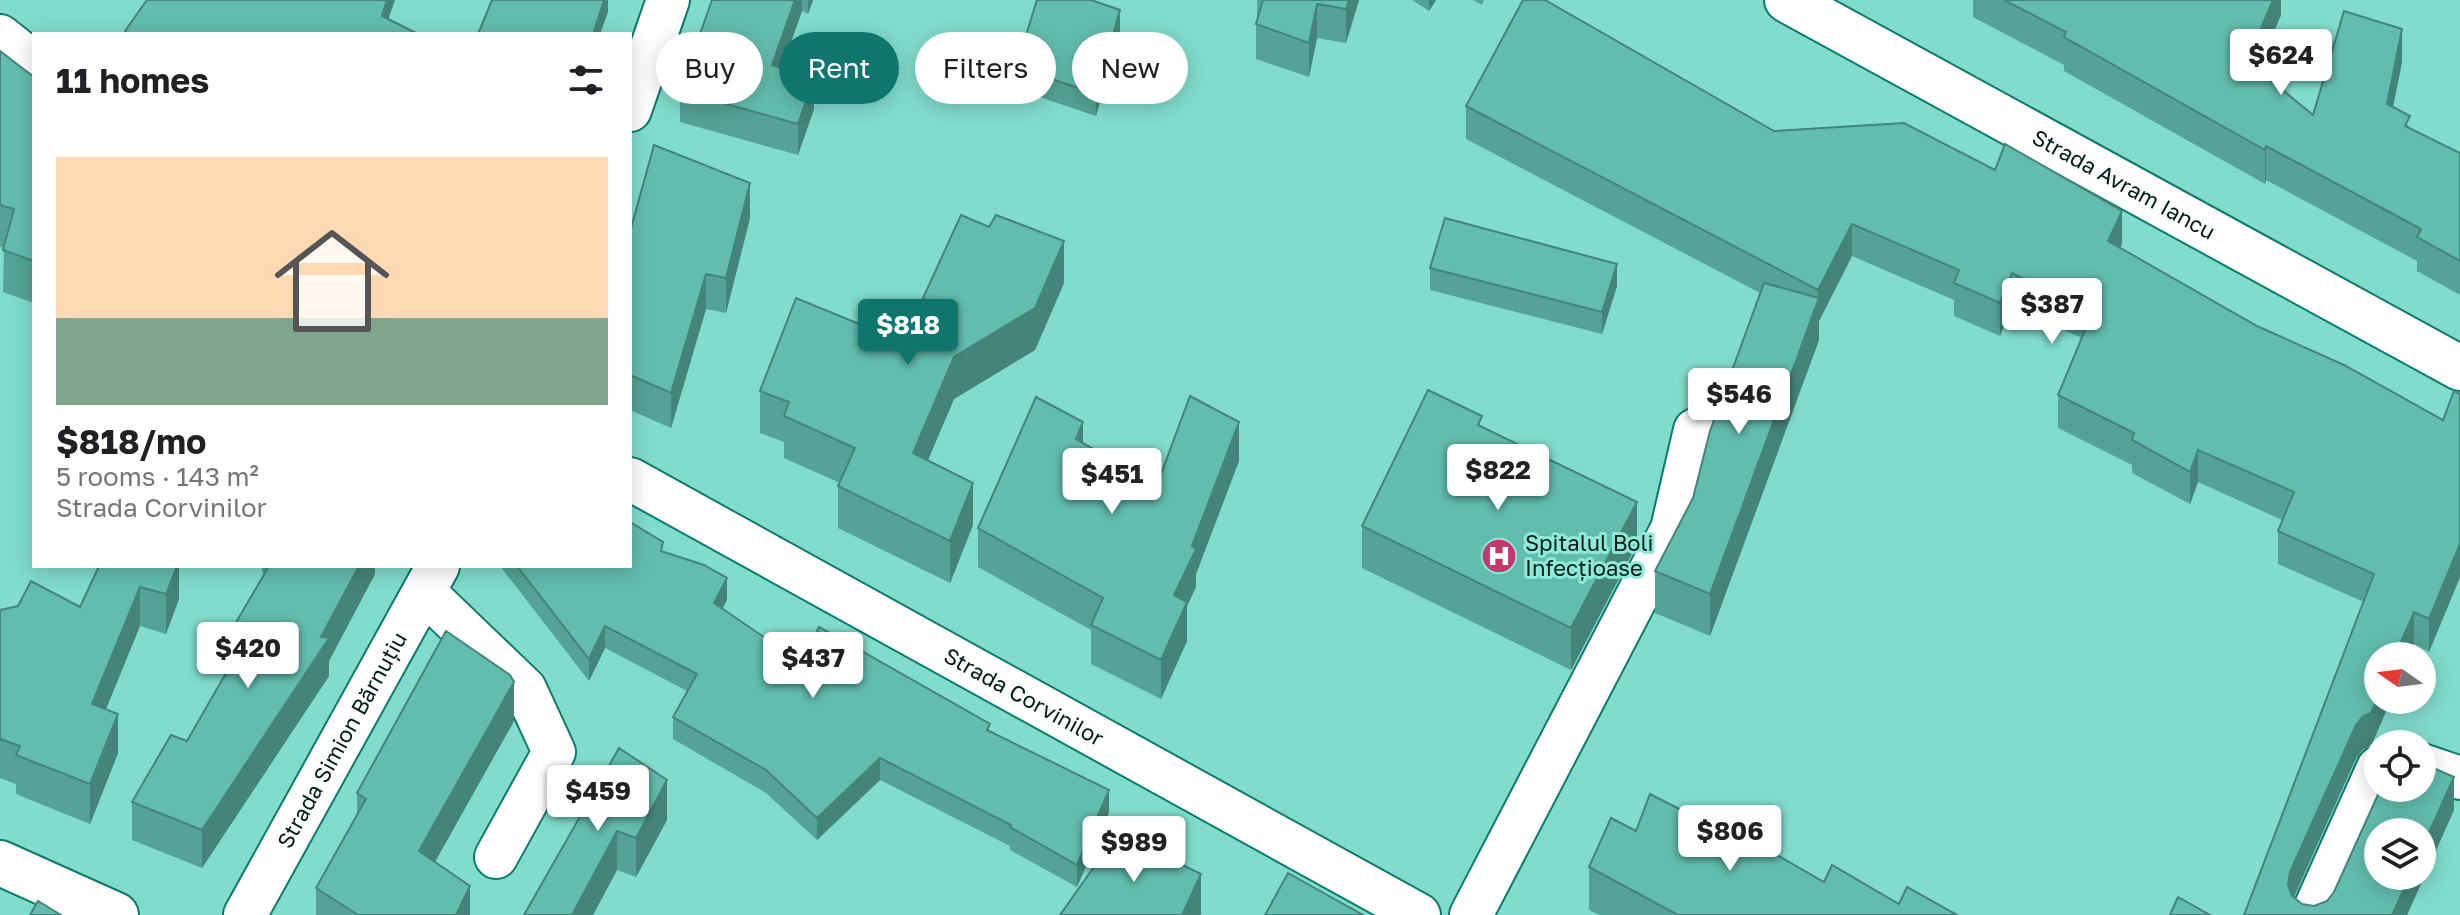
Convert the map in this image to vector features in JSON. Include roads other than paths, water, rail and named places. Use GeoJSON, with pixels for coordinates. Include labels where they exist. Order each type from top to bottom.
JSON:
{"type":"FeatureCollection","features":[{"type":"Feature","properties":{"kind":"street"},"geometry":{"type":"LineString","coordinates":[[632,104],[668,0]]}},
{"type":"Feature","properties":{"kind":"street","name":"Strada Avram Iancu"},"geometry":{"type":"LineString","coordinates":[[1787,0],[1834,12],[2460,368]]}},
{"type":"Feature","properties":{"kind":"street"},"geometry":{"type":"LineString","coordinates":[[0,36],[32,61]]}},
{"type":"Feature","properties":{"kind":"street"},"geometry":{"type":"LineString","coordinates":[[1471,915],[1672,529],[1695,430]]}},
{"type":"Feature","properties":{"kind":"street","name":"Strada Corvinilor"},"geometry":{"type":"LineString","coordinates":[[632,480],[1419,915]]}},
{"type":"Feature","properties":{"kind":"street"},"geometry":{"type":"LineString","coordinates":[[431,579],[525,689],[554,752],[496,857]]}},
{"type":"Feature","properties":{"kind":"street","name":"Strada Simion Bărnuțiu"},"geometry":{"type":"LineString","coordinates":[[245,915],[431,579]]}},
{"type":"Feature","properties":{"kind":"street"},"geometry":{"type":"LineString","coordinates":[[2436,770],[2460,778]]}},
{"type":"Feature","properties":{"kind":"street"},"geometry":{"type":"LineString","coordinates":[[2312,915],[2364,799]]}},
{"type":"Feature","properties":{"kind":"street"},"geometry":{"type":"LineString","coordinates":[[0,863],[116,915]]}},
{"type":"Feature","properties":{"kind":"place","name":"Spitalul Boli Infecțioase"},"geometry":{"type":"Point","coordinates":[1499,556]}}]}
